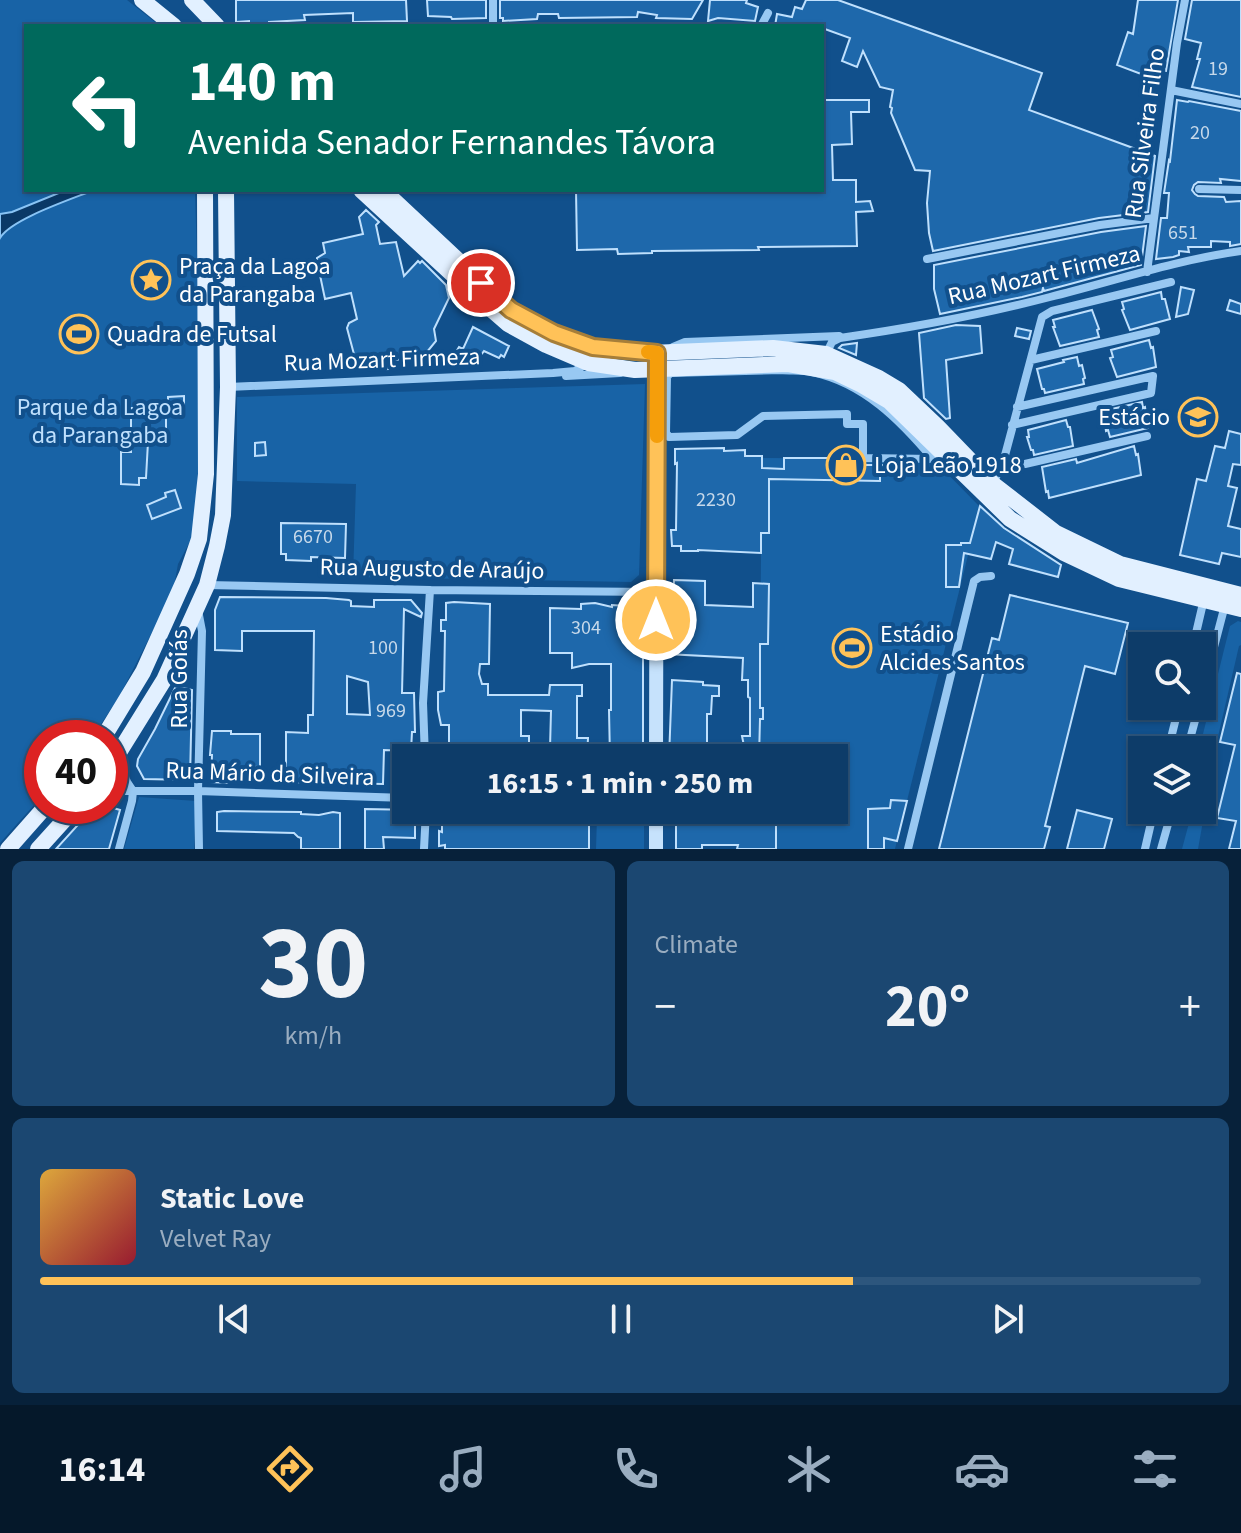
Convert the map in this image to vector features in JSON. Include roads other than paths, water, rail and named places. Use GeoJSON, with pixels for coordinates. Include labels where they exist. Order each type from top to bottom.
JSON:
{"type":"FeatureCollection","features":[{"type":"Feature","properties":{"kind":"main road"},"geometry":{"type":"LineString","coordinates":[[142,0],[172,24]]}},
{"type":"Feature","properties":{"kind":"main road"},"geometry":{"type":"LineString","coordinates":[[192,0],[211,19]]}},
{"type":"Feature","properties":{"kind":"main road"},"geometry":{"type":"LineString","coordinates":[[114,720],[143,672],[187,574],[199,539],[206,474],[205,192]]}},
{"type":"Feature","properties":{"kind":"main road"},"geometry":{"type":"LineString","coordinates":[[128,739],[164,680],[207,585],[223,515],[228,387],[226,192]]}},
{"type":"Feature","properties":{"kind":"main road"},"geometry":{"type":"LineString","coordinates":[[363,192],[508,324],[546,345],[588,363],[635,370],[657,361],[773,348],[826,354],[899,390],[993,484],[1056,533],[1120,564],[1206,593],[1233,607]]}},
{"type":"Feature","properties":{"kind":"main road"},"geometry":{"type":"LineString","coordinates":[[385,192],[511,310],[554,333],[593,347],[657,361],[788,364],[835,372],[889,401],[1010,519],[1064,553],[1119,579],[1206,593],[1241,595]]}},
{"type":"Feature","properties":{"kind":"main road"},"geometry":{"type":"LineString","coordinates":[[8,849],[30,824]]}},
{"type":"Feature","properties":{"kind":"main road"},"geometry":{"type":"LineString","coordinates":[[38,849],[61,824]]}},
{"type":"Feature","properties":{"kind":"street"},"geometry":{"type":"LineString","coordinates":[[493,0],[493,24]]}},
{"type":"Feature","properties":{"kind":"street","name":"Rua Silveira Filho"},"geometry":{"type":"LineString","coordinates":[[1147,272],[1185,0]]}},
{"type":"Feature","properties":{"kind":"street"},"geometry":{"type":"LineString","coordinates":[[762,24],[768,13]]}},
{"type":"Feature","properties":{"kind":"street"},"geometry":{"type":"LineString","coordinates":[[1171,90],[1241,104]]}},
{"type":"Feature","properties":{"kind":"street"},"geometry":{"type":"LineString","coordinates":[[1199,189],[1241,190]]}},
{"type":"Feature","properties":{"kind":"street"},"geometry":{"type":"LineString","coordinates":[[927,259],[1100,225],[1154,218]]}},
{"type":"Feature","properties":{"kind":"street","name":"Rua Mozart Firmeza"},"geometry":{"type":"LineString","coordinates":[[826,354],[832,342],[840,338],[993,311],[1200,257],[1241,251]]}},
{"type":"Feature","properties":{"kind":"street"},"geometry":{"type":"LineString","coordinates":[[993,484],[1004,459],[1042,317],[1052,311],[1171,282]]}},
{"type":"Feature","properties":{"kind":"street"},"geometry":{"type":"LineString","coordinates":[[1097,285],[1100,300]]}},
{"type":"Feature","properties":{"kind":"street"},"geometry":{"type":"LineString","coordinates":[[1031,360],[1156,331]]}},
{"type":"Feature","properties":{"kind":"street","name":"Rua Mozart Firmeza"},"geometry":{"type":"LineString","coordinates":[[657,361],[685,342],[856,336]]}},
{"type":"Feature","properties":{"kind":"street"},"geometry":{"type":"LineString","coordinates":[[656,744],[657,361]]}},
{"type":"Feature","properties":{"kind":"street","name":"Rua Mozart Firmeza"},"geometry":{"type":"LineString","coordinates":[[228,387],[537,374],[575,371],[588,363]]}},
{"type":"Feature","properties":{"kind":"street","name":"Rua Mozart Firmeza"},"geometry":{"type":"LineString","coordinates":[[537,374],[570,377],[612,375],[635,370]]}},
{"type":"Feature","properties":{"kind":"street"},"geometry":{"type":"LineString","coordinates":[[810,372],[858,389],[897,419],[933,459],[863,458],[863,424],[847,424],[847,414],[763,416],[737,435],[669,437],[666,433],[667,377],[670,373],[810,372]]}},
{"type":"Feature","properties":{"kind":"street"},"geometry":{"type":"LineString","coordinates":[[1012,425],[1151,393],[1153,376],[1017,407]]}},
{"type":"Feature","properties":{"kind":"street"},"geometry":{"type":"LineString","coordinates":[[1089,408],[1090,390]]}},
{"type":"Feature","properties":{"kind":"street"},"geometry":{"type":"LineString","coordinates":[[1004,459],[1010,464],[1025,464],[1147,436]]}},
{"type":"Feature","properties":{"kind":"street"},"geometry":{"type":"LineString","coordinates":[[908,849],[974,581],[991,576]]}},
{"type":"Feature","properties":{"kind":"street","name":"Rua Augusto de Araújo"},"geometry":{"type":"LineString","coordinates":[[207,585],[656,592]]}},
{"type":"Feature","properties":{"kind":"street"},"geometry":{"type":"LineString","coordinates":[[424,744],[423,703],[430,590]]}},
{"type":"Feature","properties":{"kind":"street"},"geometry":{"type":"LineString","coordinates":[[1196,632],[1206,593]]}},
{"type":"Feature","properties":{"kind":"street","name":"Rua Goiás"},"geometry":{"type":"LineString","coordinates":[[198,605],[202,631],[199,849]]}},
{"type":"Feature","properties":{"kind":"street"},"geometry":{"type":"LineString","coordinates":[[1216,654],[1233,607]]}},
{"type":"Feature","properties":{"kind":"street","name":"Rua Mário da Silveira"},"geometry":{"type":"LineString","coordinates":[[128,784],[133,791]]}},
{"type":"Feature","properties":{"kind":"street","name":"Rua Mário da Silveira"},"geometry":{"type":"LineString","coordinates":[[128,791],[392,798]]}},
{"type":"Feature","properties":{"kind":"street"},"geometry":{"type":"LineString","coordinates":[[119,849],[133,791]]}},
{"type":"Feature","properties":{"kind":"street"},"geometry":{"type":"LineString","coordinates":[[424,849],[425,824]]}},
{"type":"Feature","properties":{"kind":"street"},"geometry":{"type":"LineString","coordinates":[[656,824],[656,849]]}},
{"type":"Feature","properties":{"kind":"street"},"geometry":{"type":"LineString","coordinates":[[1145,849],[1151,824]]}},
{"type":"Feature","properties":{"kind":"street"},"geometry":{"type":"LineString","coordinates":[[1161,849],[1168,824]]}},
{"type":"Feature","properties":{"kind":"place","name":"Praça da Lagoa da Parangaba"},"geometry":{"type":"Point","coordinates":[151,280]}},
{"type":"Feature","properties":{"kind":"place","name":"Quadra de Futsal"},"geometry":{"type":"Point","coordinates":[79,334]}},
{"type":"Feature","properties":{"kind":"place","name":"Estácio"},"geometry":{"type":"Point","coordinates":[1198,417]}},
{"type":"Feature","properties":{"kind":"place","name":"Loja Leão 1918"},"geometry":{"type":"Point","coordinates":[846,465]}},
{"type":"Feature","properties":{"kind":"place","name":"Estádio Alcides Santos"},"geometry":{"type":"Point","coordinates":[852,648]}},
{"type":"Feature","properties":{"kind":"park label","name":"Parque da Lagoa da Parangaba"},"geometry":{"type":"Point","coordinates":[100,421]}}]}
